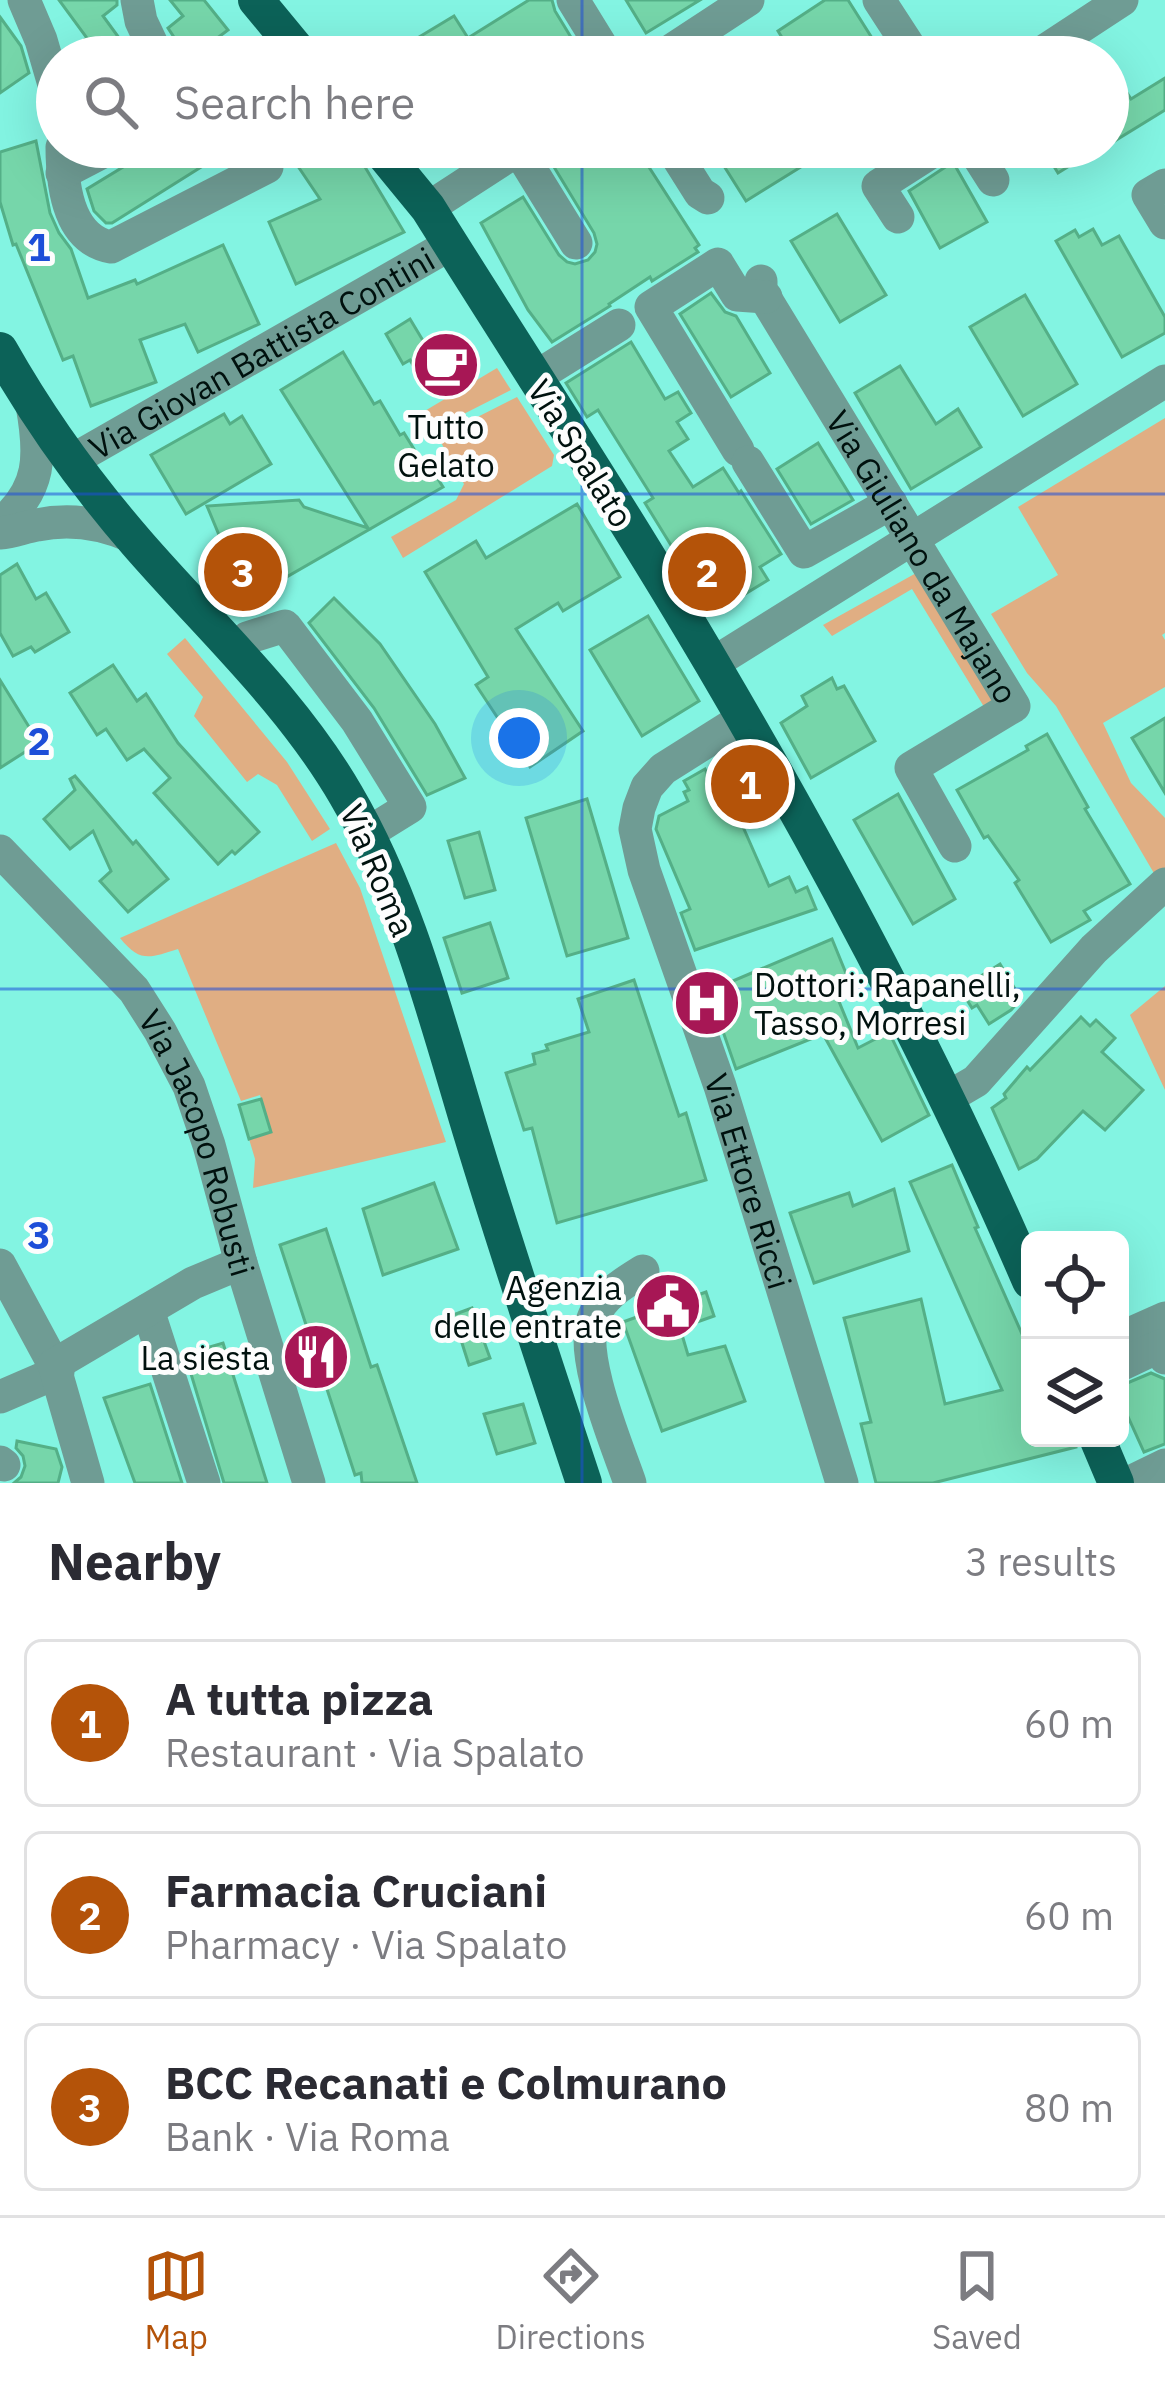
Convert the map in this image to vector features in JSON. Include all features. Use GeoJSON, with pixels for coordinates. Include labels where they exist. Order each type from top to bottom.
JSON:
{"type":"FeatureCollection","features":[{"type":"Feature","properties":{"kind":"main road"},"geometry":{"type":"LineString","coordinates":[[256,0],[275,36]]}},
{"type":"Feature","properties":{"kind":"main road","name":"Via Spalato"},"geometry":{"type":"LineString","coordinates":[[395,168],[451,244],[744,718],[947,1098],[1021,1261]]}},
{"type":"Feature","properties":{"kind":"main road","name":"Via Roma"},"geometry":{"type":"LineString","coordinates":[[0,350],[71,461],[320,754],[368,833],[388,876],[446,1048],[584,1483]]}},
{"type":"Feature","properties":{"kind":"main road"},"geometry":{"type":"LineString","coordinates":[[1101,1447],[1116,1483]]}},
{"type":"Feature","properties":{"kind":"street"},"geometry":{"type":"LineString","coordinates":[[24,0],[39,36]]}},
{"type":"Feature","properties":{"kind":"street"},"geometry":{"type":"LineString","coordinates":[[137,0],[148,36]]}},
{"type":"Feature","properties":{"kind":"street"},"geometry":{"type":"LineString","coordinates":[[573,0],[595,36]]}},
{"type":"Feature","properties":{"kind":"street"},"geometry":{"type":"LineString","coordinates":[[693,36],[748,0]]}},
{"type":"Feature","properties":{"kind":"street"},"geometry":{"type":"LineString","coordinates":[[879,0],[902,36]]}},
{"type":"Feature","properties":{"kind":"street"},"geometry":{"type":"LineString","coordinates":[[1067,36],[1121,0]]}},
{"type":"Feature","properties":{"kind":"street"},"geometry":{"type":"LineString","coordinates":[[63,168],[78,225],[89,239],[111,247],[266,168]]}},
{"type":"Feature","properties":{"kind":"street"},"geometry":{"type":"LineString","coordinates":[[428,208],[489,168]]}},
{"type":"Feature","properties":{"kind":"street"},"geometry":{"type":"LineString","coordinates":[[532,168],[576,243]]}},
{"type":"Feature","properties":{"kind":"street"},"geometry":{"type":"LineString","coordinates":[[684,168],[703,198]]}},
{"type":"Feature","properties":{"kind":"street"},"geometry":{"type":"LineString","coordinates":[[898,217],[878,186],[906,168]]}},
{"type":"Feature","properties":{"kind":"street"},"geometry":{"type":"LineString","coordinates":[[985,168],[993,180]]}},
{"type":"Feature","properties":{"kind":"street"},"geometry":{"type":"LineString","coordinates":[[1165,185],[1148,195],[1165,223]]}},
{"type":"Feature","properties":{"kind":"street","name":"Via Giovan Battista Contini"},"geometry":{"type":"LineString","coordinates":[[71,461],[451,244]]}},
{"type":"Feature","properties":{"kind":"street","name":"Via Giuliano da Majano"},"geometry":{"type":"LineString","coordinates":[[890,503],[804,552],[651,307],[718,264],[737,295],[760,289],[1014,706],[911,768],[955,846]]}},
{"type":"Feature","properties":{"kind":"street"},"geometry":{"type":"LineString","coordinates":[[534,378],[619,325]]}},
{"type":"Feature","properties":{"kind":"street"},"geometry":{"type":"LineString","coordinates":[[712,664],[1165,381]]}},
{"type":"Feature","properties":{"kind":"street"},"geometry":{"type":"LineString","coordinates":[[0,529],[32,484],[38,441],[32,405]]}},
{"type":"Feature","properties":{"kind":"street"},"geometry":{"type":"LineString","coordinates":[[0,529],[79,522],[131,536]]}},
{"type":"Feature","properties":{"kind":"street"},"geometry":{"type":"LineString","coordinates":[[234,649],[247,638],[285,626],[357,721],[410,807],[368,833]]}},
{"type":"Feature","properties":{"kind":"street","name":"Via Ettore Ricci"},"geometry":{"type":"LineString","coordinates":[[744,718],[663,769],[647,787],[635,830],[644,870],[720,1086],[842,1483]]}},
{"type":"Feature","properties":{"kind":"street","name":"Via Jacopo Robusti"},"geometry":{"type":"LineString","coordinates":[[0,851],[134,990],[189,1086],[309,1483]]}},
{"type":"Feature","properties":{"kind":"street"},"geometry":{"type":"LineString","coordinates":[[947,1098],[976,1081],[1094,950],[1162,892]]}},
{"type":"Feature","properties":{"kind":"street"},"geometry":{"type":"LineString","coordinates":[[0,1397],[193,1283],[241,1263]]}},
{"type":"Feature","properties":{"kind":"street"},"geometry":{"type":"LineString","coordinates":[[0,1265],[56,1368],[88,1483]]}},
{"type":"Feature","properties":{"kind":"street"},"geometry":{"type":"LineString","coordinates":[[630,1483],[590,1358],[590,1334],[593,1317],[611,1292],[643,1271]]}},
{"type":"Feature","properties":{"kind":"street"},"geometry":{"type":"LineString","coordinates":[[148,1310],[204,1483]]}},
{"type":"Feature","properties":{"kind":"street"},"geometry":{"type":"LineString","coordinates":[[1129,1334],[1165,1318]]}},
{"type":"Feature","properties":{"kind":"street"},"geometry":{"type":"LineString","coordinates":[[1129,1361],[1160,1346],[1165,1358]]}},
{"type":"Feature","properties":{"kind":"street"},"geometry":{"type":"LineString","coordinates":[[1128,1483],[1165,1465]]}},
{"type":"Feature","properties":{"kind":"shaded area"},"geometry":{"type":"Polygon","coordinates":[[[497,368],[511,390],[434,429],[423,412],[497,368]]]}},
{"type":"Feature","properties":{"kind":"shaded area"},"geometry":{"type":"Polygon","coordinates":[[[517,397],[554,455],[552,466],[403,558],[391,537],[456,500],[464,484],[438,437],[517,397]]]}},
{"type":"Feature","properties":{"kind":"shaded area"},"geometry":{"type":"Polygon","coordinates":[[[1165,418],[1165,687],[1103,723],[1131,783],[1165,818],[1165,868],[1155,875],[1056,706],[1027,673],[991,614],[1058,575],[1018,507],[1165,418]]]}},
{"type":"Feature","properties":{"kind":"shaded area"},"geometry":{"type":"Polygon","coordinates":[[[918,572],[1000,709],[989,715],[912,589],[832,636],[823,625],[918,572]]]}},
{"type":"Feature","properties":{"kind":"shaded area"},"geometry":{"type":"Polygon","coordinates":[[[185,638],[287,762],[330,829],[312,841],[277,785],[258,774],[247,782],[194,716],[203,697],[167,654],[185,638]]]}},
{"type":"Feature","properties":{"kind":"shaded area"},"geometry":{"type":"Polygon","coordinates":[[[336,843],[360,888],[446,1142],[253,1188],[255,1159],[249,1139],[271,1132],[260,1095],[241,1101],[178,949],[146,956],[120,938],[336,843]]]}},
{"type":"Feature","properties":{"kind":"shaded area"},"geometry":{"type":"Polygon","coordinates":[[[1165,986],[1165,1090],[1130,1015],[1165,986]]]}},
{"type":"Feature","properties":{"kind":"building"},"geometry":{"type":"Polygon","coordinates":[[[59,0],[117,0],[103,16],[118,36],[86,36],[59,0]]]}},
{"type":"Feature","properties":{"kind":"building"},"geometry":{"type":"Polygon","coordinates":[[[170,0],[204,0],[228,30],[220,36],[173,36],[168,28],[183,16],[170,0]]]}},
{"type":"Feature","properties":{"kind":"building"},"geometry":{"type":"Polygon","coordinates":[[[529,0],[552,0],[570,36],[471,36],[529,0]]]}},
{"type":"Feature","properties":{"kind":"building"},"geometry":{"type":"Polygon","coordinates":[[[626,0],[700,0],[646,33],[626,0]]]}},
{"type":"Feature","properties":{"kind":"building"},"geometry":{"type":"Polygon","coordinates":[[[825,0],[848,0],[871,36],[781,36],[778,31],[825,0]]]}},
{"type":"Feature","properties":{"kind":"building"},"geometry":{"type":"Polygon","coordinates":[[[454,16],[467,36],[421,36],[454,16]]]}},
{"type":"Feature","properties":{"kind":"building"},"geometry":{"type":"Polygon","coordinates":[[[0,17],[21,46],[29,73],[0,93],[0,17]]]}},
{"type":"Feature","properties":{"kind":"building"},"geometry":{"type":"Polygon","coordinates":[[[1165,78],[1165,110],[1129,132],[1129,96],[1131,99],[1165,78]]]}},
{"type":"Feature","properties":{"kind":"building"},"geometry":{"type":"Polygon","coordinates":[[[36,141],[36,168],[41,168],[50,213],[71,249],[88,298],[135,280],[137,284],[223,245],[259,324],[198,352],[185,324],[140,340],[156,382],[91,406],[73,356],[63,360],[13,245],[0,202],[0,152],[36,141]]]}},
{"type":"Feature","properties":{"kind":"building"},"geometry":{"type":"Polygon","coordinates":[[[122,168],[200,168],[112,223],[94,211],[87,189],[122,168]]]}},
{"type":"Feature","properties":{"kind":"building"},"geometry":{"type":"Polygon","coordinates":[[[299,168],[366,168],[404,232],[296,284],[269,222],[320,199],[299,168]]]}},
{"type":"Feature","properties":{"kind":"building"},"geometry":{"type":"Polygon","coordinates":[[[555,168],[650,168],[699,245],[698,252],[652,281],[650,277],[552,342],[528,310],[481,223],[523,197],[559,255],[575,264],[595,252],[594,233],[555,168]]]}},
{"type":"Feature","properties":{"kind":"building"},"geometry":{"type":"Polygon","coordinates":[[[725,168],[799,168],[746,201],[725,168]]]}},
{"type":"Feature","properties":{"kind":"building"},"geometry":{"type":"Polygon","coordinates":[[[944,168],[956,168],[987,222],[940,248],[909,191],[944,168]]]}},
{"type":"Feature","properties":{"kind":"building"},"geometry":{"type":"Polygon","coordinates":[[[837,214],[886,295],[840,322],[791,241],[837,214]]]}},
{"type":"Feature","properties":{"kind":"building"},"geometry":{"type":"Polygon","coordinates":[[[1093,229],[1102,245],[1119,236],[1165,317],[1165,333],[1122,357],[1056,241],[1075,230],[1079,237],[1093,229]]]}},
{"type":"Feature","properties":{"kind":"building"},"geometry":{"type":"Polygon","coordinates":[[[711,293],[725,312],[736,316],[770,373],[731,397],[680,314],[711,293]]]}},
{"type":"Feature","properties":{"kind":"building"},"geometry":{"type":"Polygon","coordinates":[[[1025,295],[1077,384],[1023,416],[970,327],[1025,295]]]}},
{"type":"Feature","properties":{"kind":"building"},"geometry":{"type":"Polygon","coordinates":[[[410,319],[428,349],[434,345],[453,377],[428,391],[410,360],[403,364],[386,334],[410,319]]]}},
{"type":"Feature","properties":{"kind":"building"},"geometry":{"type":"Polygon","coordinates":[[[631,342],[665,399],[678,392],[691,413],[677,422],[688,439],[669,451],[693,487],[723,468],[781,554],[760,567],[768,580],[722,608],[686,549],[677,555],[645,503],[653,498],[598,410],[587,417],[566,383],[631,342]]]}},
{"type":"Feature","properties":{"kind":"building"},"geometry":{"type":"Polygon","coordinates":[[[343,352],[374,404],[380,401],[400,435],[404,433],[443,487],[252,597],[229,559],[207,506],[299,500],[304,507],[368,528],[281,390],[343,352]]]}},
{"type":"Feature","properties":{"kind":"building"},"geometry":{"type":"Polygon","coordinates":[[[900,366],[936,424],[958,409],[981,447],[911,489],[855,393],[900,366]]]}},
{"type":"Feature","properties":{"kind":"building"},"geometry":{"type":"Polygon","coordinates":[[[224,414],[230,424],[242,416],[271,464],[186,514],[151,455],[224,414]]]}},
{"type":"Feature","properties":{"kind":"building"},"geometry":{"type":"Polygon","coordinates":[[[818,443],[853,500],[811,524],[777,469],[818,443]]]}},
{"type":"Feature","properties":{"kind":"building"},"geometry":{"type":"Polygon","coordinates":[[[577,504],[620,577],[563,611],[558,603],[516,629],[583,731],[530,767],[476,685],[488,677],[425,572],[476,541],[486,558],[577,504]]]}},
{"type":"Feature","properties":{"kind":"building"},"geometry":{"type":"Polygon","coordinates":[[[17,564],[36,599],[46,593],[69,632],[35,652],[31,647],[13,656],[0,633],[0,575],[17,564]]]}},
{"type":"Feature","properties":{"kind":"building"},"geometry":{"type":"Polygon","coordinates":[[[334,598],[380,644],[465,778],[427,795],[374,708],[309,623],[334,598]]]}},
{"type":"Feature","properties":{"kind":"building"},"geometry":{"type":"Polygon","coordinates":[[[648,616],[699,701],[642,736],[590,650],[648,616]]]}},
{"type":"Feature","properties":{"kind":"building"},"geometry":{"type":"Polygon","coordinates":[[[113,665],[137,701],[146,694],[178,743],[259,832],[218,864],[154,793],[170,778],[144,749],[127,760],[106,729],[97,735],[70,693],[113,665]]]}},
{"type":"Feature","properties":{"kind":"building"},"geometry":{"type":"Polygon","coordinates":[[[832,678],[837,689],[844,686],[875,741],[811,778],[781,723],[807,706],[802,696],[832,678]]]}},
{"type":"Feature","properties":{"kind":"building"},"geometry":{"type":"Polygon","coordinates":[[[0,680],[39,743],[0,768],[0,680]]]}},
{"type":"Feature","properties":{"kind":"building"},"geometry":{"type":"Polygon","coordinates":[[[1165,718],[1165,793],[1132,738],[1165,718]]]}},
{"type":"Feature","properties":{"kind":"building"},"geometry":{"type":"Polygon","coordinates":[[[1047,734],[1130,884],[1084,911],[1090,920],[1051,942],[1015,883],[1019,880],[988,836],[984,838],[957,790],[1047,734]]]}},
{"type":"Feature","properties":{"kind":"building"},"geometry":{"type":"Polygon","coordinates":[[[705,769],[710,779],[732,769],[740,781],[747,777],[765,809],[740,820],[769,886],[789,877],[796,892],[807,887],[816,909],[695,950],[681,913],[690,909],[656,829],[659,816],[688,801],[684,781],[705,769]]]}},
{"type":"Feature","properties":{"kind":"building"},"geometry":{"type":"Polygon","coordinates":[[[75,776],[168,879],[128,912],[100,881],[111,871],[93,831],[70,849],[44,819],[75,790],[70,779],[75,776]]]}},
{"type":"Feature","properties":{"kind":"building"},"geometry":{"type":"Polygon","coordinates":[[[898,794],[955,899],[913,924],[854,820],[898,794]]]}},
{"type":"Feature","properties":{"kind":"building"},"geometry":{"type":"Polygon","coordinates":[[[587,799],[628,938],[567,956],[526,818],[587,799]]]}},
{"type":"Feature","properties":{"kind":"building"},"geometry":{"type":"Polygon","coordinates":[[[479,832],[495,890],[465,898],[448,841],[479,832]]]}},
{"type":"Feature","properties":{"kind":"building"},"geometry":{"type":"Polygon","coordinates":[[[490,923],[508,978],[462,993],[444,938],[490,923]]]}},
{"type":"Feature","properties":{"kind":"building"},"geometry":{"type":"Polygon","coordinates":[[[832,939],[854,993],[838,999],[858,1048],[889,1032],[929,1115],[882,1141],[823,1034],[736,1069],[709,991],[832,939]]]}},
{"type":"Feature","properties":{"kind":"building"},"geometry":{"type":"Polygon","coordinates":[[[1000,964],[1021,999],[989,1024],[960,989],[1000,964]]]}},
{"type":"Feature","properties":{"kind":"building"},"geometry":{"type":"Polygon","coordinates":[[[634,980],[679,1116],[686,1113],[706,1180],[557,1223],[532,1128],[524,1130],[506,1073],[535,1064],[533,1054],[548,1050],[546,1045],[589,1032],[578,999],[634,980]]]}},
{"type":"Feature","properties":{"kind":"building"},"geometry":{"type":"Polygon","coordinates":[[[1081,1017],[1090,1026],[1096,1020],[1115,1038],[1102,1052],[1143,1090],[1105,1130],[1083,1111],[1037,1159],[1019,1169],[992,1108],[1006,1098],[1004,1094],[1027,1067],[1030,1070],[1081,1017]]]}},
{"type":"Feature","properties":{"kind":"building"},"geometry":{"type":"Polygon","coordinates":[[[261,1099],[271,1132],[249,1139],[239,1105],[261,1099]]]}},
{"type":"Feature","properties":{"kind":"building"},"geometry":{"type":"Polygon","coordinates":[[[952,1165],[978,1227],[1021,1332],[1021,1447],[1076,1447],[933,1483],[876,1483],[861,1424],[871,1422],[844,1318],[921,1299],[945,1404],[1002,1390],[910,1182],[952,1165]]]}},
{"type":"Feature","properties":{"kind":"building"},"geometry":{"type":"Polygon","coordinates":[[[434,1183],[458,1249],[383,1275],[363,1209],[434,1183]]]}},
{"type":"Feature","properties":{"kind":"building"},"geometry":{"type":"Polygon","coordinates":[[[894,1189],[909,1251],[814,1283],[790,1213],[849,1193],[853,1206],[894,1189]]]}},
{"type":"Feature","properties":{"kind":"building"},"geometry":{"type":"Polygon","coordinates":[[[326,1229],[371,1367],[377,1365],[417,1483],[362,1483],[361,1473],[355,1475],[280,1245],[326,1229]]]}},
{"type":"Feature","properties":{"kind":"building"},"geometry":{"type":"Polygon","coordinates":[[[706,1292],[714,1316],[680,1328],[688,1355],[725,1346],[745,1401],[662,1431],[623,1322],[706,1292]]]}},
{"type":"Feature","properties":{"kind":"building"},"geometry":{"type":"Polygon","coordinates":[[[472,1308],[490,1358],[469,1365],[453,1315],[472,1308]]]}},
{"type":"Feature","properties":{"kind":"building"},"geometry":{"type":"Polygon","coordinates":[[[223,1343],[267,1483],[224,1483],[188,1364],[199,1360],[196,1351],[223,1343]]]}},
{"type":"Feature","properties":{"kind":"building"},"geometry":{"type":"Polygon","coordinates":[[[1151,1373],[1165,1379],[1165,1444],[1144,1452],[1129,1419],[1129,1382],[1151,1373]]]}},
{"type":"Feature","properties":{"kind":"building"},"geometry":{"type":"Polygon","coordinates":[[[150,1384],[182,1483],[135,1483],[104,1398],[150,1384]]]}},
{"type":"Feature","properties":{"kind":"building"},"geometry":{"type":"Polygon","coordinates":[[[523,1404],[535,1443],[497,1454],[484,1414],[523,1404]]]}},
{"type":"Feature","properties":{"kind":"building"},"geometry":{"type":"Polygon","coordinates":[[[17,1441],[56,1449],[62,1467],[58,1483],[14,1483],[25,1466],[17,1441]]]}},
{"type":"Feature","properties":{"kind":"place","name":"Tutto Gelato"},"geometry":{"type":"Point","coordinates":[446,365]}},
{"type":"Feature","properties":{"kind":"place","name":"BCC Recanati e Colmurano"},"geometry":{"type":"Point","coordinates":[243,572]}},
{"type":"Feature","properties":{"kind":"place","name":"Farmacia Cruciani"},"geometry":{"type":"Point","coordinates":[707,572]}},
{"type":"Feature","properties":{"kind":"place","name":"A tutta pizza"},"geometry":{"type":"Point","coordinates":[750,784]}},
{"type":"Feature","properties":{"kind":"place","name":"Dottori: Rapanelli, Tasso, Morresi"},"geometry":{"type":"Point","coordinates":[707,1003]}},
{"type":"Feature","properties":{"kind":"place","name":"Agenzia delle entrate"},"geometry":{"type":"Point","coordinates":[668,1306]}},
{"type":"Feature","properties":{"kind":"place","name":"La siesta"},"geometry":{"type":"Point","coordinates":[316,1357]}}]}
